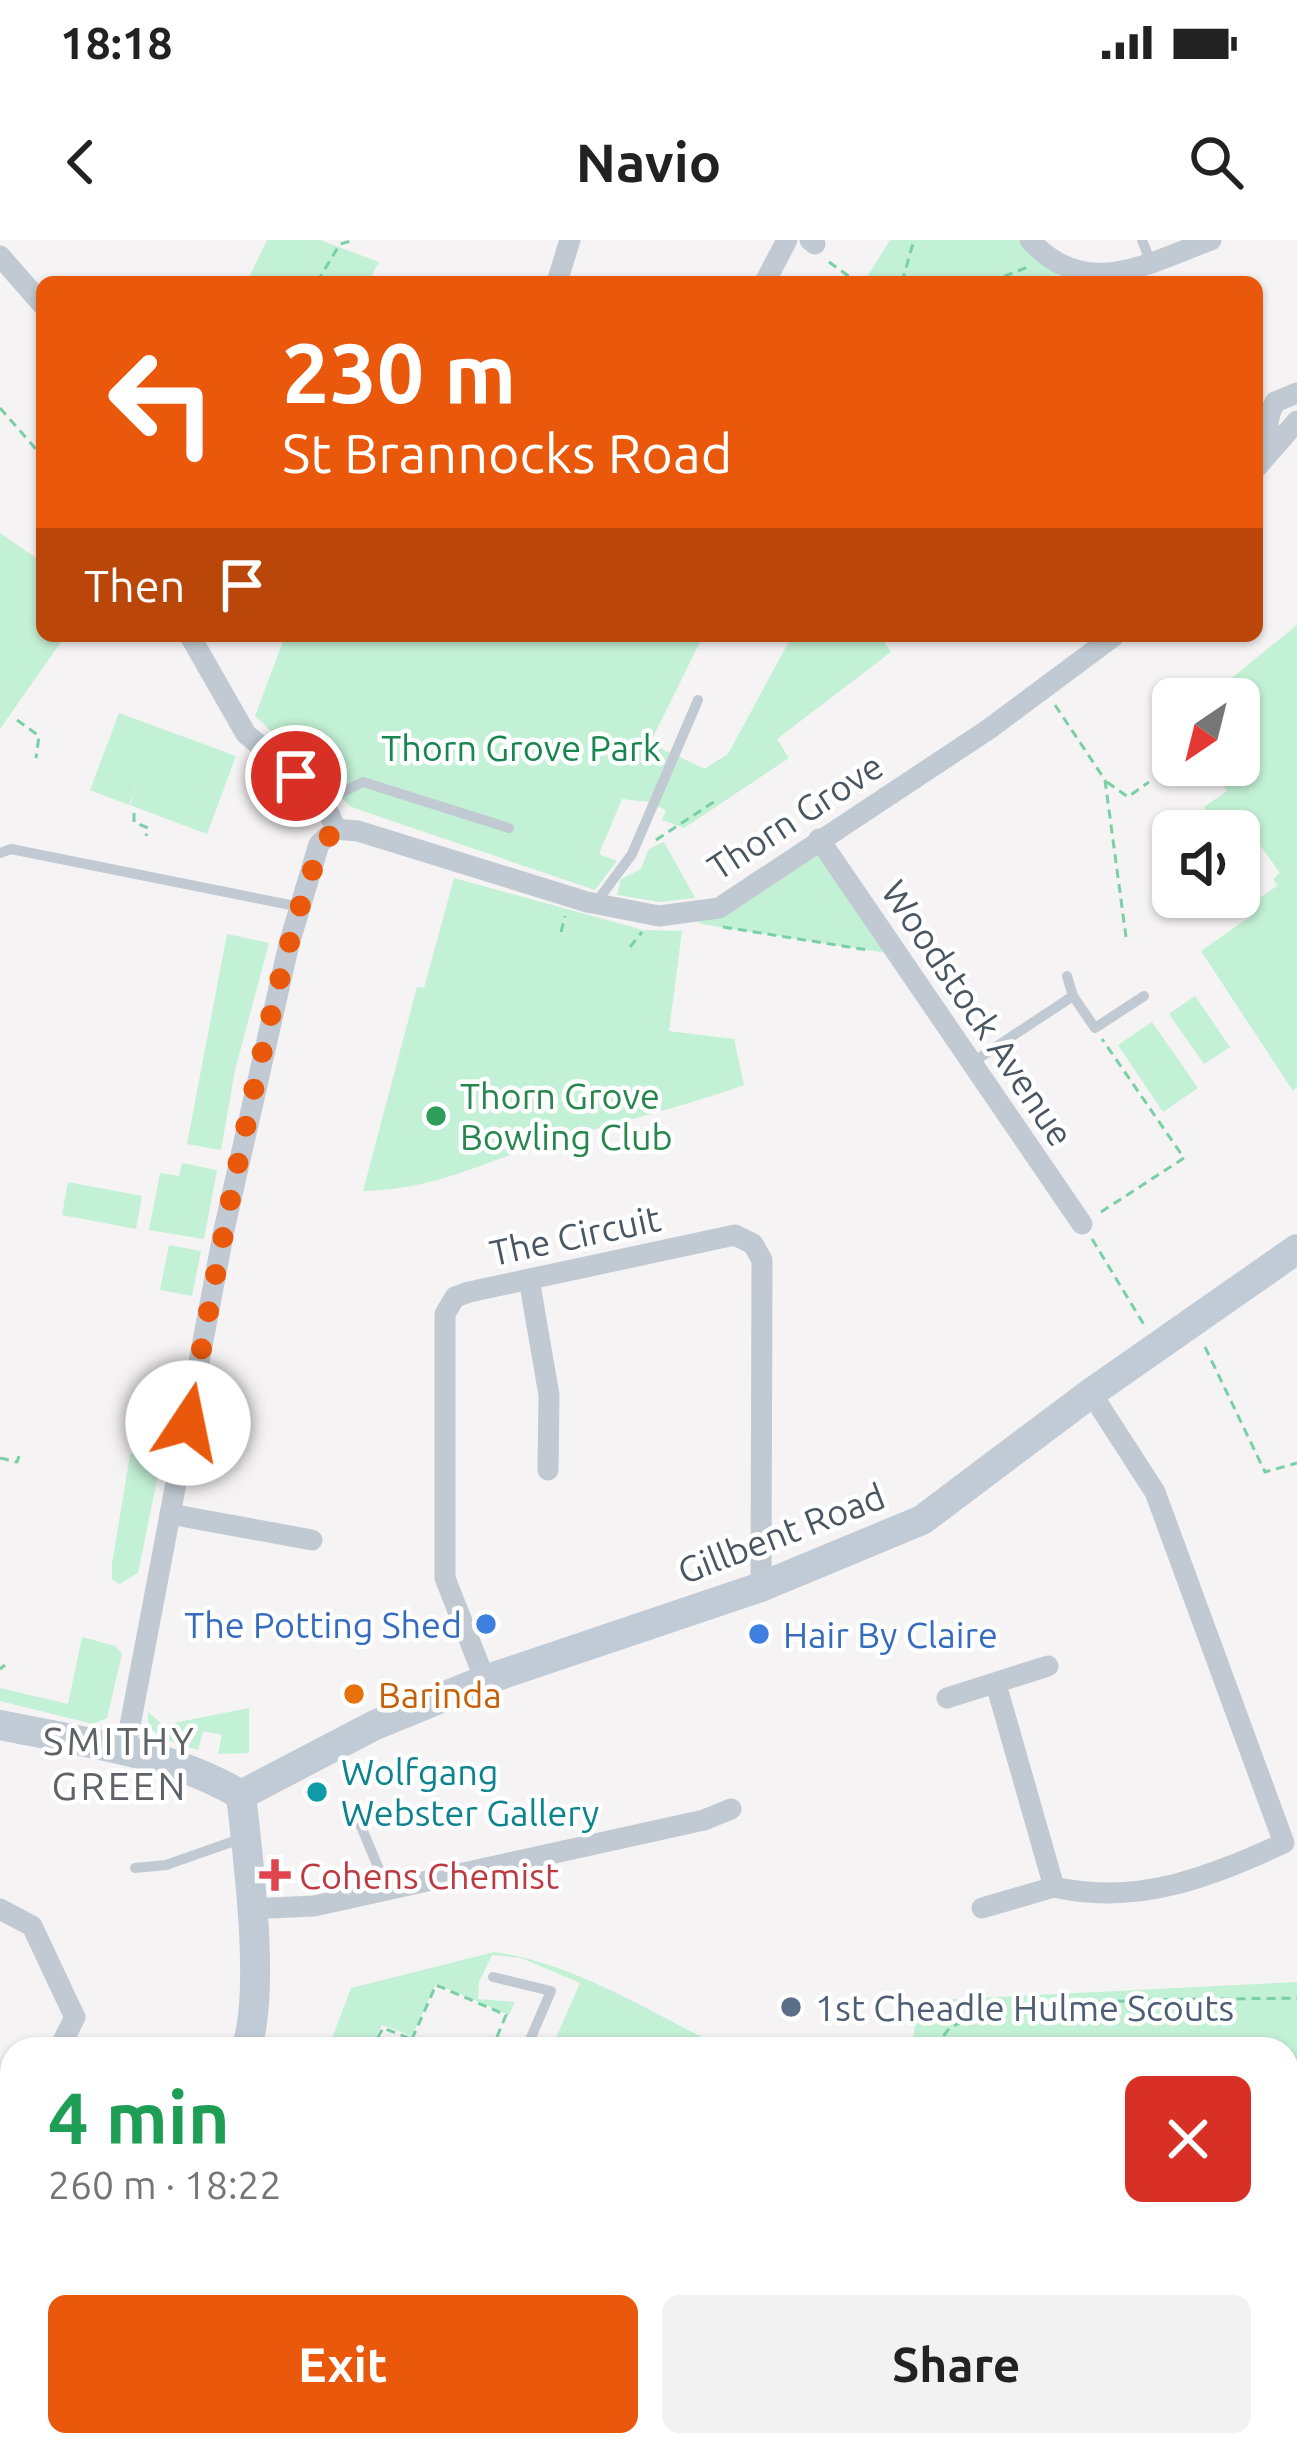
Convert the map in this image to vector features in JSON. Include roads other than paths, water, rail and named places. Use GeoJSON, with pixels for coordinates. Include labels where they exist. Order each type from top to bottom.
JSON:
{"type":"FeatureCollection","features":[{"type":"Feature","properties":{"kind":"street"},"geometry":{"type":"LineString","coordinates":[[559,276],[570,240]]}},
{"type":"Feature","properties":{"kind":"street"},"geometry":{"type":"LineString","coordinates":[[768,276],[787,240]]}},
{"type":"Feature","properties":{"kind":"street"},"geometry":{"type":"LineString","coordinates":[[1030,240],[1071,272],[1112,274],[1211,240]]}},
{"type":"Feature","properties":{"kind":"street"},"geometry":{"type":"LineString","coordinates":[[0,256],[36,297]]}},
{"type":"Feature","properties":{"kind":"street"},"geometry":{"type":"LineString","coordinates":[[1275,443],[1268,416],[1275,402],[1297,393]]}},
{"type":"Feature","properties":{"kind":"street"},"geometry":{"type":"LineString","coordinates":[[1263,459],[1297,421]]}},
{"type":"Feature","properties":{"kind":"street"},"geometry":{"type":"LineString","coordinates":[[125,1752],[224,1230],[300,907],[319,844],[336,830],[326,802],[246,734],[193,642]]}},
{"type":"Feature","properties":{"kind":"street","name":"Thorn Grove"},"geometry":{"type":"LineString","coordinates":[[336,830],[358,831],[595,904],[659,916],[718,908],[1106,642]]}},
{"type":"Feature","properties":{"kind":"street","name":"Woodstock Avenue"},"geometry":{"type":"LineString","coordinates":[[819,839],[1082,1224]]}},
{"type":"Feature","properties":{"kind":"street","name":"The Circuit"},"geometry":{"type":"LineString","coordinates":[[485,1680],[445,1579],[445,1314],[455,1298],[735,1234],[753,1244],[762,1260],[761,1587]]}},
{"type":"Feature","properties":{"kind":"street","name":"Gillbent Road"},"geometry":{"type":"LineString","coordinates":[[241,1795],[375,1725],[485,1680],[761,1587],[922,1520],[1091,1393],[1297,1249]]}},
{"type":"Feature","properties":{"kind":"street"},"geometry":{"type":"LineString","coordinates":[[529,1279],[555,1461]]}},
{"type":"Feature","properties":{"kind":"street"},"geometry":{"type":"LineString","coordinates":[[982,1908],[1054,1887],[1153,1892],[1216,1874],[1291,1840],[1155,1492],[1091,1393]]}},
{"type":"Feature","properties":{"kind":"street"},"geometry":{"type":"LineString","coordinates":[[170,1514],[312,1540]]}},
{"type":"Feature","properties":{"kind":"street"},"geometry":{"type":"LineString","coordinates":[[947,1698],[1048,1666]]}},
{"type":"Feature","properties":{"kind":"street"},"geometry":{"type":"LineString","coordinates":[[995,1684],[1054,1887]]}},
{"type":"Feature","properties":{"kind":"street"},"geometry":{"type":"LineString","coordinates":[[0,1724],[210,1776],[241,1795],[250,1909],[252,2037]]}},
{"type":"Feature","properties":{"kind":"street"},"geometry":{"type":"LineString","coordinates":[[250,1909],[314,1906],[388,1891],[682,1826],[731,1809]]}},
{"type":"Feature","properties":{"kind":"street"},"geometry":{"type":"LineString","coordinates":[[0,1909],[32,1926],[75,2017],[65,2037]]}},
{"type":"Feature","properties":{"kind":"lane"},"geometry":{"type":"LineString","coordinates":[[1142,240],[1151,263]]}},
{"type":"Feature","properties":{"kind":"lane"},"geometry":{"type":"LineString","coordinates":[[595,904],[635,846],[698,700]]}},
{"type":"Feature","properties":{"kind":"lane"},"geometry":{"type":"LineString","coordinates":[[326,802],[363,782],[509,828]]}},
{"type":"Feature","properties":{"kind":"lane"},"geometry":{"type":"LineString","coordinates":[[0,853],[19,850],[300,907]]}},
{"type":"Feature","properties":{"kind":"lane"},"geometry":{"type":"LineString","coordinates":[[1067,976],[1073,996],[1095,1028],[1144,996]]}},
{"type":"Feature","properties":{"kind":"lane"},"geometry":{"type":"LineString","coordinates":[[973,1063],[1073,996]]}},
{"type":"Feature","properties":{"kind":"lane"},"geometry":{"type":"LineString","coordinates":[[358,1819],[388,1891]]}},
{"type":"Feature","properties":{"kind":"lane"},"geometry":{"type":"LineString","coordinates":[[135,1868],[166,1865],[246,1837]]}},
{"type":"Feature","properties":{"kind":"lane"},"geometry":{"type":"LineString","coordinates":[[493,1977],[551,1991],[531,2037]]}},
{"type":"Feature","properties":{"kind":"place","name":"Thorn Grove Bowling Club"},"geometry":{"type":"Point","coordinates":[436,1116]}},
{"type":"Feature","properties":{"kind":"place","name":"The Potting Shed"},"geometry":{"type":"Point","coordinates":[486,1624]}},
{"type":"Feature","properties":{"kind":"place","name":"Hair By Claire"},"geometry":{"type":"Point","coordinates":[759,1634]}},
{"type":"Feature","properties":{"kind":"place","name":"Barinda"},"geometry":{"type":"Point","coordinates":[354,1694]}},
{"type":"Feature","properties":{"kind":"place","name":"Wolfgang Webster Gallery"},"geometry":{"type":"Point","coordinates":[317,1792]}},
{"type":"Feature","properties":{"kind":"place","name":"Cohens Chemist"},"geometry":{"type":"Point","coordinates":[275,1875]}},
{"type":"Feature","properties":{"kind":"place","name":"1st Cheadle Hulme Scouts"},"geometry":{"type":"Point","coordinates":[791,2007]}},
{"type":"Feature","properties":{"kind":"district","name":"SMITHY GREEN"},"geometry":{"type":"Point","coordinates":[120,1762]}},
{"type":"Feature","properties":{"kind":"park label","name":"Thorn Grove Park"},"geometry":{"type":"Point","coordinates":[521,747]}}]}
